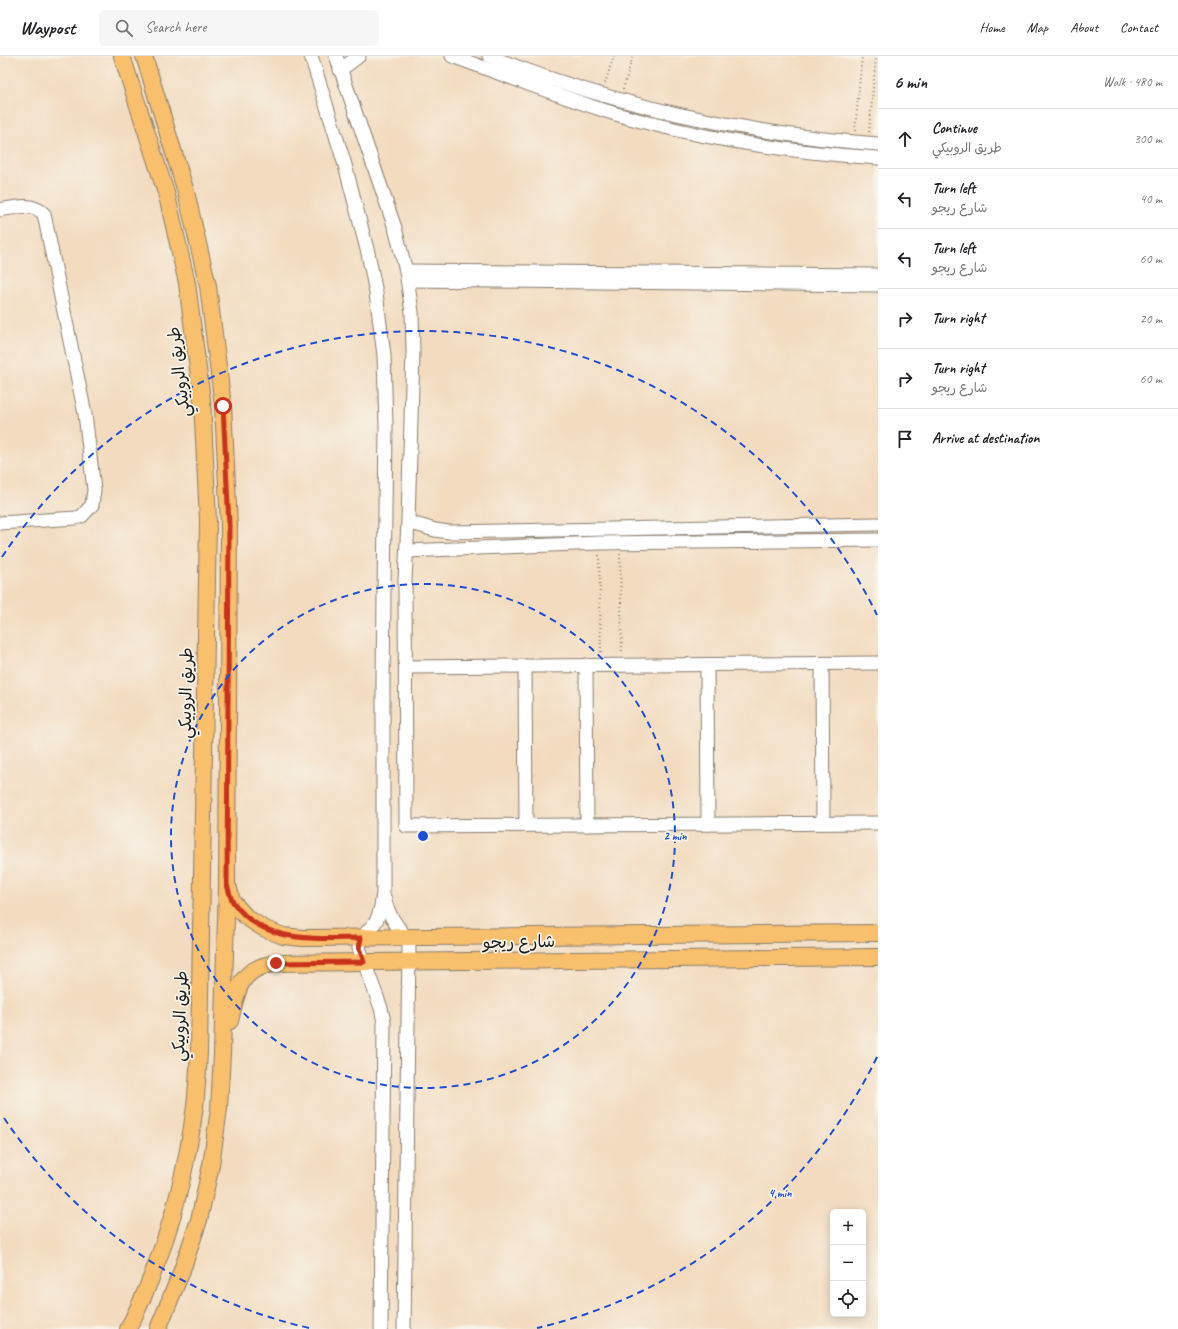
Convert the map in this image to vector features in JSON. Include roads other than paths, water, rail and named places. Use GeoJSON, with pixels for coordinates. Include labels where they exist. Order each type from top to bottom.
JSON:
{"type":"FeatureCollection","features":[{"type":"Feature","properties":{"kind":"main road","name":"طريق الروبيكي"},"geometry":{"type":"LineString","coordinates":[[122,56],[167,196],[187,283],[202,400],[208,520],[200,1044],[195,1106],[186,1160],[173,1212],[156,1264],[128,1329]]}},
{"type":"Feature","properties":{"kind":"main road"},"geometry":{"type":"LineString","coordinates":[[144,56],[186,192],[206,279],[223,406],[229,525],[227,885],[219,1110],[211,1165],[199,1220],[181,1273],[158,1329]]}},
{"type":"Feature","properties":{"kind":"main road","name":"شارع ريجو"},"geometry":{"type":"LineString","coordinates":[[227,885],[232,901],[246,916],[263,928],[283,936],[303,938],[878,933]]}},
{"type":"Feature","properties":{"kind":"main road","name":"شارع ريجو"},"geometry":{"type":"LineString","coordinates":[[222,1054],[237,991],[241,982],[247,974],[255,968],[276,963],[878,957]]}},
{"type":"Feature","properties":{"kind":"street"},"geometry":{"type":"LineString","coordinates":[[311,56],[345,164],[368,253],[376,293],[384,355],[386,434],[383,680],[383,893],[382,904],[377,918],[373,926],[361,938],[359,948],[382,1008],[385,1036],[381,1329]]}},
{"type":"Feature","properties":{"kind":"street"},"geometry":{"type":"LineString","coordinates":[[336,56],[395,228],[407,275],[412,312],[414,351],[405,580],[406,826],[878,823]]}},
{"type":"Feature","properties":{"kind":"street"},"geometry":{"type":"LineString","coordinates":[[340,70],[359,56]]}},
{"type":"Feature","properties":{"kind":"street"},"geometry":{"type":"LineString","coordinates":[[452,56],[537,88],[607,111],[679,130],[752,144],[825,154],[878,158]]}},
{"type":"Feature","properties":{"kind":"street"},"geometry":{"type":"LineString","coordinates":[[489,56],[509,64],[602,94],[678,114],[736,126],[795,135],[873,144]]}},
{"type":"Feature","properties":{"kind":"street"},"geometry":{"type":"LineString","coordinates":[[0,210],[28,206],[35,207],[44,214],[85,414],[94,490],[92,505],[82,516],[76,518],[0,523]]}},
{"type":"Feature","properties":{"kind":"street"},"geometry":{"type":"LineString","coordinates":[[407,275],[584,277],[878,276]]}},
{"type":"Feature","properties":{"kind":"street"},"geometry":{"type":"LineString","coordinates":[[584,277],[878,285]]}},
{"type":"Feature","properties":{"kind":"street"},"geometry":{"type":"LineString","coordinates":[[408,522],[435,530],[448,532],[878,524]]}},
{"type":"Feature","properties":{"kind":"street"},"geometry":{"type":"LineString","coordinates":[[690,527],[691,542]]}},
{"type":"Feature","properties":{"kind":"street"},"geometry":{"type":"LineString","coordinates":[[407,551],[619,542],[878,540]]}},
{"type":"Feature","properties":{"kind":"street"},"geometry":{"type":"LineString","coordinates":[[406,667],[878,663]]}},
{"type":"Feature","properties":{"kind":"street"},"geometry":{"type":"LineString","coordinates":[[822,664],[823,823]]}},
{"type":"Feature","properties":{"kind":"street"},"geometry":{"type":"LineString","coordinates":[[586,665],[587,825]]}},
{"type":"Feature","properties":{"kind":"street"},"geometry":{"type":"LineString","coordinates":[[707,665],[708,824]]}},
{"type":"Feature","properties":{"kind":"street"},"geometry":{"type":"LineString","coordinates":[[525,666],[526,825]]}},
{"type":"Feature","properties":{"kind":"street"},"geometry":{"type":"LineString","coordinates":[[383,893],[387,908],[393,921],[406,937],[409,946],[404,1329]]}}]}
